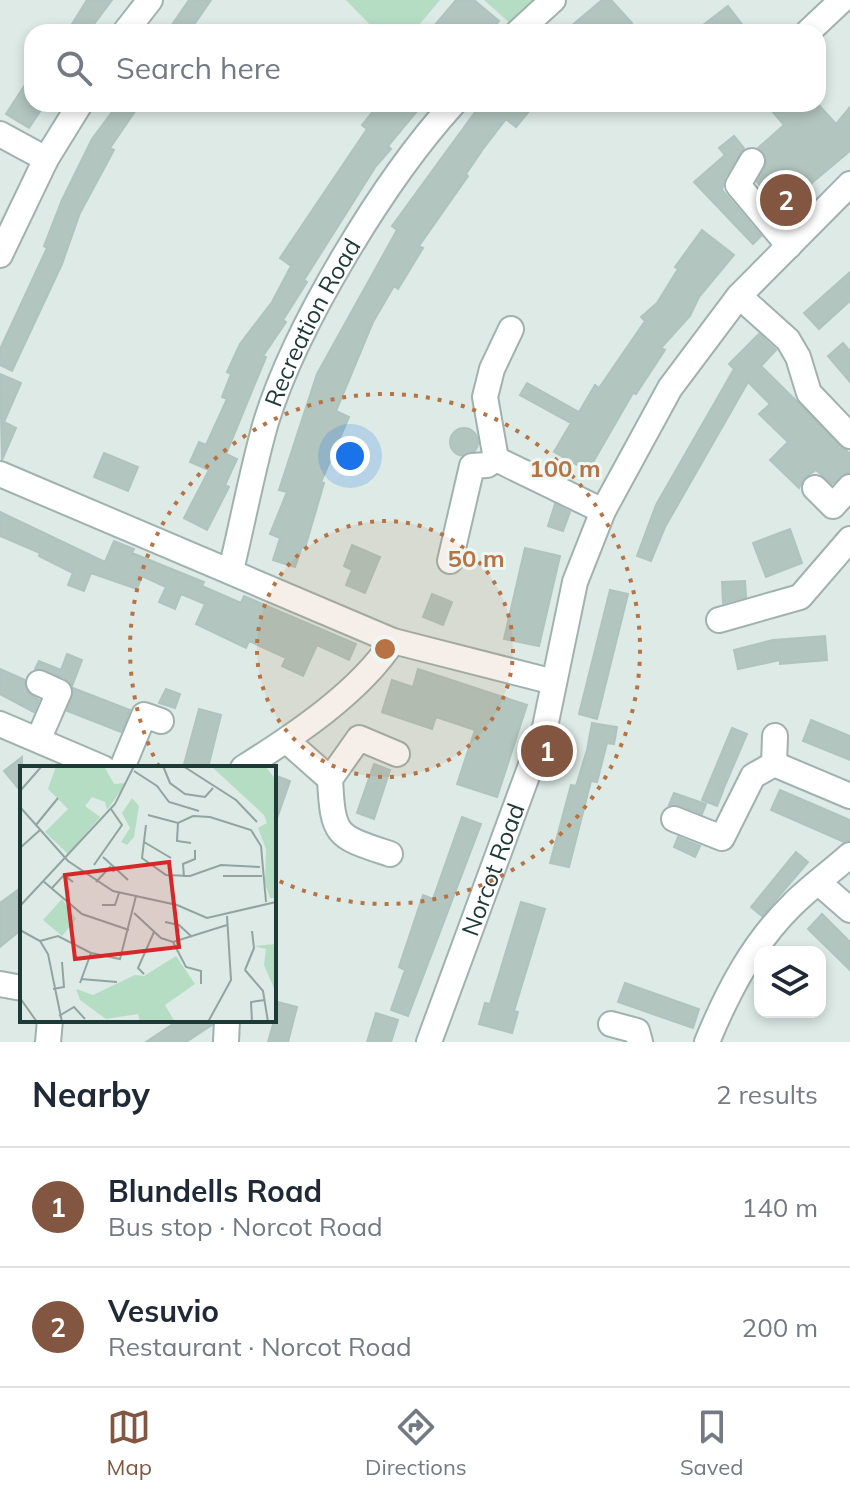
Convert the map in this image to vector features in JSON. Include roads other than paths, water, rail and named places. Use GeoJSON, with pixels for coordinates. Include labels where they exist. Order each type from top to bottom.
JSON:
{"type":"FeatureCollection","features":[{"type":"Feature","properties":{"kind":"street"},"geometry":{"type":"LineString","coordinates":[[131,24],[150,0]]}},
{"type":"Feature","properties":{"kind":"street"},"geometry":{"type":"LineString","coordinates":[[527,24],[553,0]]}},
{"type":"Feature","properties":{"kind":"street"},"geometry":{"type":"LineString","coordinates":[[816,24],[842,0]]}},
{"type":"Feature","properties":{"kind":"street"},"geometry":{"type":"LineString","coordinates":[[0,255],[46,159],[75,112]]}},
{"type":"Feature","properties":{"kind":"street","name":"Recreation Road"},"geometry":{"type":"LineString","coordinates":[[231,570],[267,421],[300,339],[365,224],[447,112]]}},
{"type":"Feature","properties":{"kind":"street"},"geometry":{"type":"LineString","coordinates":[[0,134],[46,159]]}},
{"type":"Feature","properties":{"kind":"street"},"geometry":{"type":"LineString","coordinates":[[752,161],[738,185],[789,246]]}},
{"type":"Feature","properties":{"kind":"street","name":"Norcot Road"},"geometry":{"type":"LineString","coordinates":[[429,1042],[545,727],[575,582],[603,511],[670,388],[739,296],[850,184]]}},
{"type":"Feature","properties":{"kind":"street"},"geometry":{"type":"LineString","coordinates":[[739,296],[788,340],[798,357],[809,393],[850,436]]}},
{"type":"Feature","properties":{"kind":"street"},"geometry":{"type":"LineString","coordinates":[[450,561],[484,462],[491,426],[485,397],[486,385],[511,329]]}},
{"type":"Feature","properties":{"kind":"street"},"geometry":{"type":"LineString","coordinates":[[484,462],[603,511]]}},
{"type":"Feature","properties":{"kind":"street"},"geometry":{"type":"LineString","coordinates":[[0,474],[393,641],[554,682]]}},
{"type":"Feature","properties":{"kind":"street"},"geometry":{"type":"LineString","coordinates":[[815,488],[833,506],[850,487]]}},
{"type":"Feature","properties":{"kind":"street"},"geometry":{"type":"LineString","coordinates":[[719,620],[800,597],[850,539]]}},
{"type":"Feature","properties":{"kind":"street"},"geometry":{"type":"LineString","coordinates":[[246,766],[287,741],[377,666],[393,641]]}},
{"type":"Feature","properties":{"kind":"street"},"geometry":{"type":"LineString","coordinates":[[39,683],[59,692],[39,738]]}},
{"type":"Feature","properties":{"kind":"street"},"geometry":{"type":"LineString","coordinates":[[123,766],[144,715],[161,721]]}},
{"type":"Feature","properties":{"kind":"street"},"geometry":{"type":"LineString","coordinates":[[0,724],[99,766]]}},
{"type":"Feature","properties":{"kind":"street"},"geometry":{"type":"LineString","coordinates":[[770,766],[775,736]]}},
{"type":"Feature","properties":{"kind":"street"},"geometry":{"type":"LineString","coordinates":[[390,854],[346,839],[332,821],[330,779],[359,738],[397,754]]}},
{"type":"Feature","properties":{"kind":"street"},"geometry":{"type":"LineString","coordinates":[[287,741],[330,779]]}},
{"type":"Feature","properties":{"kind":"street"},"geometry":{"type":"LineString","coordinates":[[770,766],[850,796]]}},
{"type":"Feature","properties":{"kind":"street"},"geometry":{"type":"LineString","coordinates":[[674,819],[722,838],[753,776],[770,766]]}},
{"type":"Feature","properties":{"kind":"street"},"geometry":{"type":"LineString","coordinates":[[707,1042],[726,996],[760,939],[794,903],[850,855]]}},
{"type":"Feature","properties":{"kind":"street"},"geometry":{"type":"LineString","coordinates":[[819,883],[850,910]]}},
{"type":"Feature","properties":{"kind":"street"},"geometry":{"type":"LineString","coordinates":[[0,984],[20,988]]}},
{"type":"Feature","properties":{"kind":"street"},"geometry":{"type":"LineString","coordinates":[[48,1042],[50,1022]]}},
{"type":"Feature","properties":{"kind":"street"},"geometry":{"type":"LineString","coordinates":[[226,1042],[227,1022]]}},
{"type":"Feature","properties":{"kind":"street"},"geometry":{"type":"LineString","coordinates":[[611,1024],[637,1031],[640,1042]]}},
{"type":"Feature","properties":{"kind":"place","name":"Vesuvio"},"geometry":{"type":"Point","coordinates":[786,200]}},
{"type":"Feature","properties":{"kind":"place","name":"Blundells Road"},"geometry":{"type":"Point","coordinates":[547,751]}}]}
